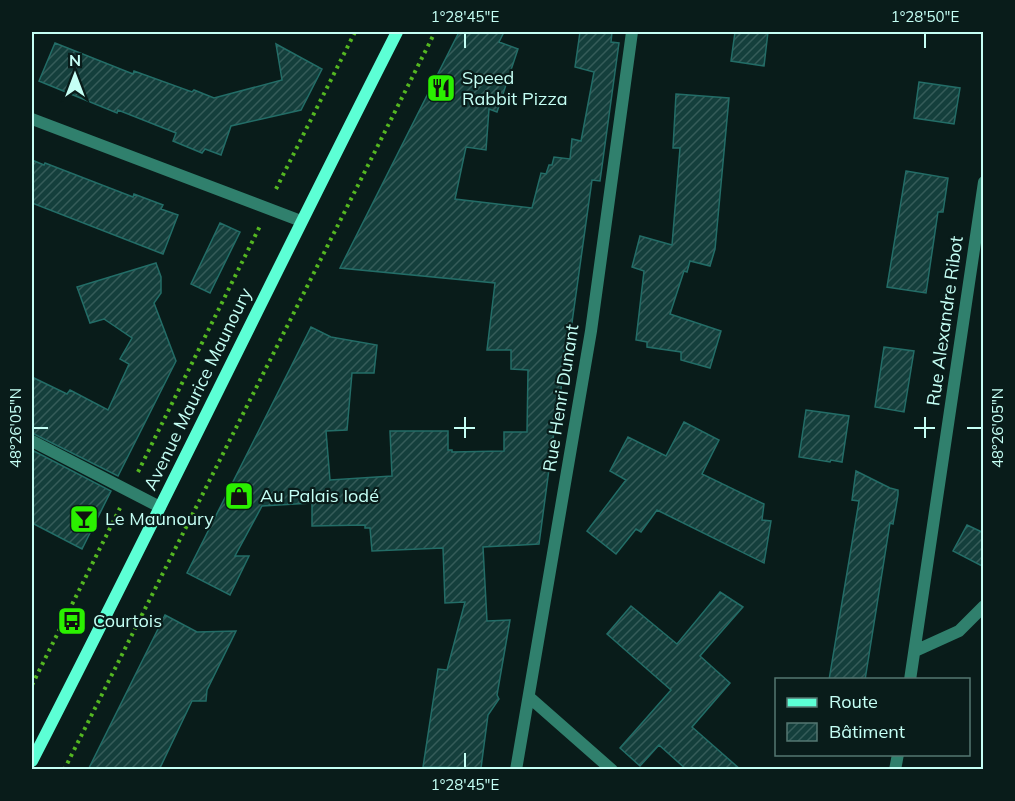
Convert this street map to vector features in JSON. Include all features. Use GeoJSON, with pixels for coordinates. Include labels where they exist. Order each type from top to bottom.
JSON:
{"type":"FeatureCollection","features":[{"type":"Feature","properties":{"kind":"main road","name":"Avenue Maurice Maunoury"},"geometry":{"type":"LineString","coordinates":[[32,761],[397,32]]}},
{"type":"Feature","properties":{"kind":"street","name":"Rue Henri Dunant"},"geometry":{"type":"LineString","coordinates":[[516,770],[591,331],[632,32]]}},
{"type":"Feature","properties":{"kind":"street"},"geometry":{"type":"LineString","coordinates":[[32,119],[301,221]]}},
{"type":"Feature","properties":{"kind":"street","name":"Rue Alexandre Ribot"},"geometry":{"type":"LineString","coordinates":[[910,678],[984,182]]}},
{"type":"Feature","properties":{"kind":"street"},"geometry":{"type":"LineString","coordinates":[[32,441],[160,507]]}},
{"type":"Feature","properties":{"kind":"street"},"geometry":{"type":"LineString","coordinates":[[915,651],[959,631],[984,606]]}},
{"type":"Feature","properties":{"kind":"street"},"geometry":{"type":"LineString","coordinates":[[529,698],[612,770]]}},
{"type":"Feature","properties":{"kind":"path"},"geometry":{"type":"LineString","coordinates":[[32,685],[269,209],[280,179],[356,32]]}},
{"type":"Feature","properties":{"kind":"path"},"geometry":{"type":"LineString","coordinates":[[64,770],[435,32]]}},
{"type":"Feature","properties":{"kind":"building"},"geometry":{"type":"Polygon","coordinates":[[[459,32],[504,32],[499,42],[518,49],[497,112],[489,109],[486,150],[466,147],[455,199],[532,208],[541,173],[546,174],[554,157],[570,159],[572,139],[581,141],[594,72],[575,67],[580,32],[612,32],[611,42],[619,43],[600,181],[592,180],[568,351],[564,351],[560,403],[539,544],[483,547],[487,621],[510,620],[497,695],[499,699],[488,715],[481,768],[423,767],[438,669],[447,670],[465,602],[445,603],[443,548],[372,551],[370,528],[365,528],[365,525],[312,526],[312,503],[262,506],[235,556],[249,556],[230,595],[187,573],[311,327],[331,337],[377,345],[374,373],[352,373],[347,430],[326,431],[330,480],[392,476],[390,431],[448,431],[448,450],[452,452],[504,451],[504,432],[527,432],[528,370],[511,369],[511,350],[487,350],[495,283],[340,268],[459,32]]]}},
{"type":"Feature","properties":{"kind":"building"},"geometry":{"type":"Polygon","coordinates":[[[735,32],[768,32],[764,66],[731,61],[735,32]]]}},
{"type":"Feature","properties":{"kind":"building"},"geometry":{"type":"Polygon","coordinates":[[[55,43],[133,74],[134,71],[214,98],[282,80],[276,44],[322,69],[301,110],[231,126],[221,155],[205,149],[202,153],[173,141],[176,133],[118,110],[117,113],[39,81],[55,43]]]}},
{"type":"Feature","properties":{"kind":"building"},"geometry":{"type":"Polygon","coordinates":[[[919,82],[960,88],[954,124],[914,118],[919,82]]]}},
{"type":"Feature","properties":{"kind":"building"},"geometry":{"type":"Polygon","coordinates":[[[676,94],[729,98],[715,249],[710,266],[690,261],[687,272],[684,271],[670,314],[721,331],[710,368],[681,360],[681,352],[647,347],[647,342],[636,340],[644,271],[632,267],[640,236],[672,245],[680,148],[673,148],[676,94]]]}},
{"type":"Feature","properties":{"kind":"building"},"geometry":{"type":"Polygon","coordinates":[[[32,160],[133,197],[134,194],[163,205],[161,209],[178,215],[163,254],[32,203],[32,160]]]}},
{"type":"Feature","properties":{"kind":"building"},"geometry":{"type":"Polygon","coordinates":[[[906,171],[948,178],[943,212],[938,212],[926,293],[887,287],[906,171]]]}},
{"type":"Feature","properties":{"kind":"building"},"geometry":{"type":"Polygon","coordinates":[[[220,223],[240,232],[210,293],[191,284],[220,223]]]}},
{"type":"Feature","properties":{"kind":"building"},"geometry":{"type":"Polygon","coordinates":[[[156,263],[161,277],[161,293],[154,303],[176,361],[118,476],[32,433],[32,377],[67,394],[70,390],[108,410],[129,364],[120,359],[132,338],[104,319],[90,323],[77,287],[156,263]]]}},
{"type":"Feature","properties":{"kind":"building"},"geometry":{"type":"Polygon","coordinates":[[[884,347],[914,351],[904,412],[875,407],[884,347]]]}},
{"type":"Feature","properties":{"kind":"building"},"geometry":{"type":"Polygon","coordinates":[[[806,410],[849,416],[842,462],[799,457],[806,410]]]}},
{"type":"Feature","properties":{"kind":"building"},"geometry":{"type":"Polygon","coordinates":[[[684,422],[719,440],[702,474],[764,504],[762,520],[771,521],[764,563],[657,510],[641,532],[636,529],[616,554],[587,531],[626,480],[610,471],[628,437],[666,456],[684,422]]]}},
{"type":"Feature","properties":{"kind":"building"},"geometry":{"type":"Polygon","coordinates":[[[32,450],[111,491],[82,549],[32,523],[32,450]]]}},
{"type":"Feature","properties":{"kind":"building"},"geometry":{"type":"Polygon","coordinates":[[[856,471],[898,490],[893,524],[890,523],[865,678],[829,678],[859,501],[852,500],[856,471]]]}},
{"type":"Feature","properties":{"kind":"building"},"geometry":{"type":"Polygon","coordinates":[[[967,525],[984,533],[984,567],[953,551],[967,525]]]}},
{"type":"Feature","properties":{"kind":"building"},"geometry":{"type":"Polygon","coordinates":[[[720,592],[743,607],[700,656],[730,683],[692,727],[741,770],[687,770],[659,745],[640,766],[620,748],[671,690],[607,634],[631,606],[677,644],[720,592]]]}},
{"type":"Feature","properties":{"kind":"building"},"geometry":{"type":"Polygon","coordinates":[[[165,615],[197,632],[236,631],[207,690],[206,701],[192,701],[159,770],[88,770],[165,615]]]}},
{"type":"Feature","properties":{"kind":"place","name":"Speed Rabbit Pizza"},"geometry":{"type":"Point","coordinates":[441,88]}},
{"type":"Feature","properties":{"kind":"place","name":"Au Palais Iodé"},"geometry":{"type":"Point","coordinates":[239,496]}},
{"type":"Feature","properties":{"kind":"place","name":"Le Maunoury"},"geometry":{"type":"Point","coordinates":[84,519]}},
{"type":"Feature","properties":{"kind":"place","name":"Courtois"},"geometry":{"type":"Point","coordinates":[72,621]}}]}
